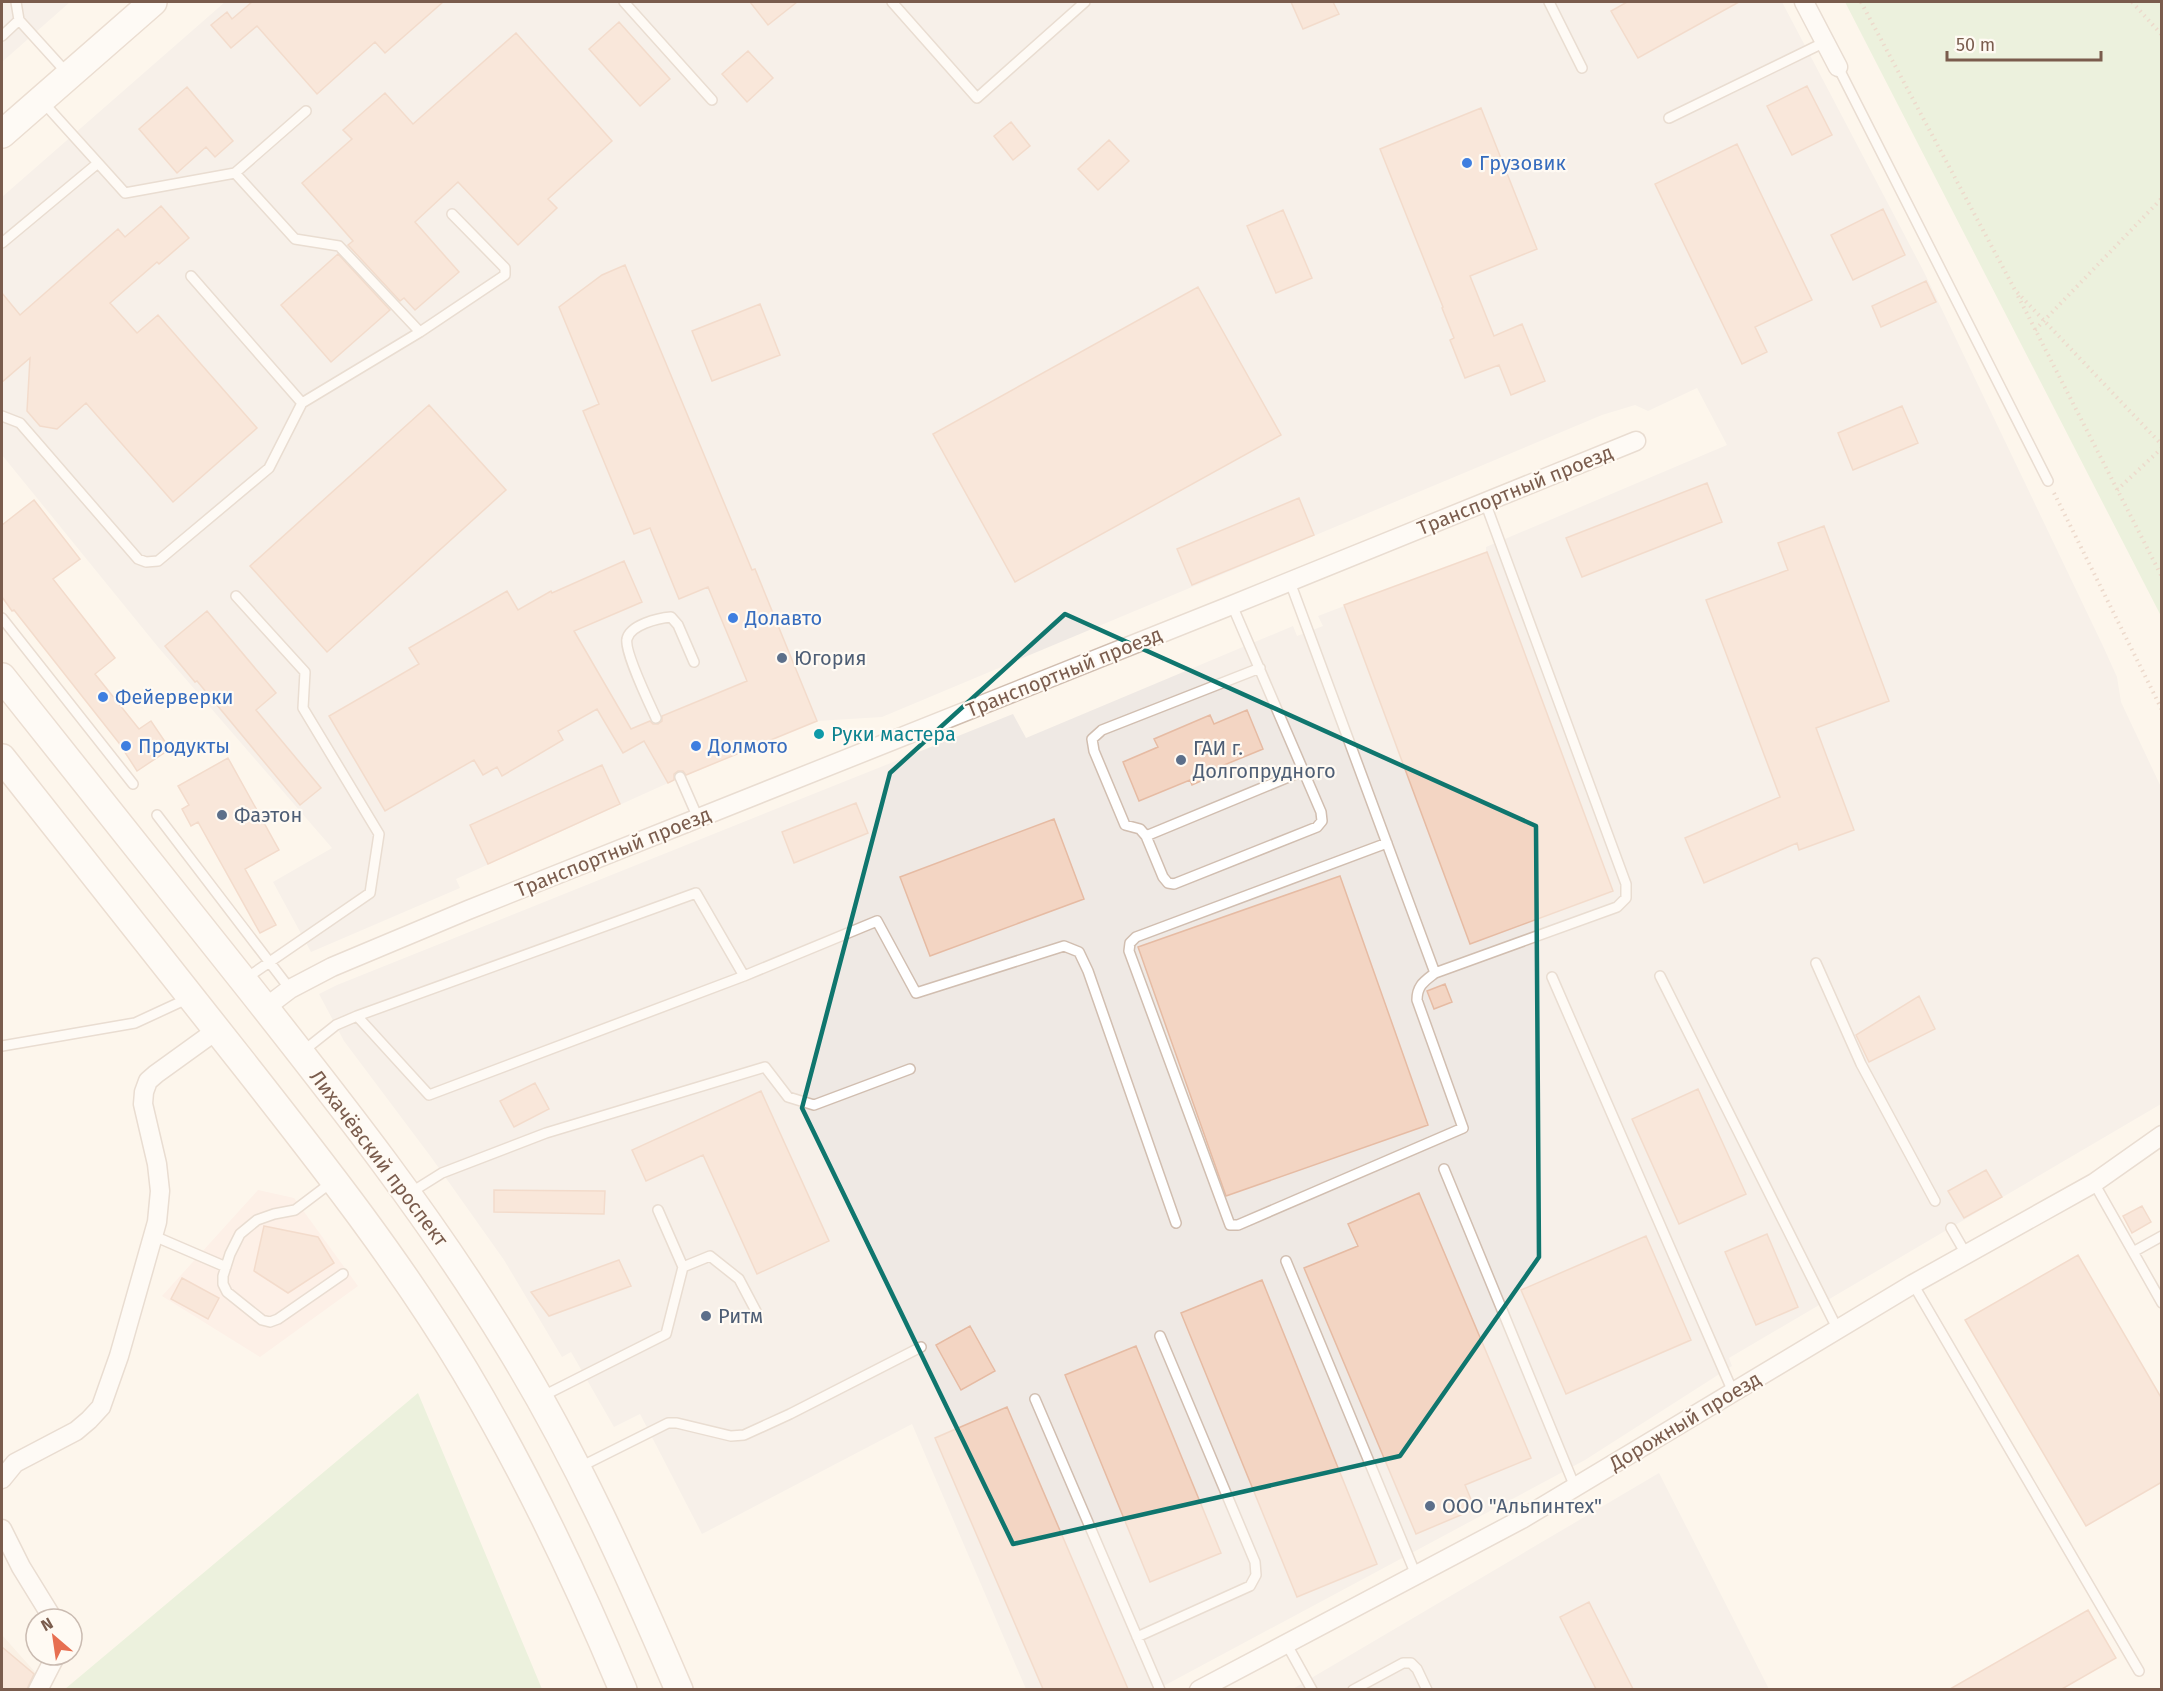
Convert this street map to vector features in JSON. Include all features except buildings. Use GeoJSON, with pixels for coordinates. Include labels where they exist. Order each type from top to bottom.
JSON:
{"type":"FeatureCollection","features":[{"type":"Feature","properties":{"kind":"main road"},"geometry":{"type":"LineString","coordinates":[[2,134],[153,2]]}},
{"type":"Feature","properties":{"kind":"main road","name":"Лихачёвский проспект"},"geometry":{"type":"LineString","coordinates":[[2,677],[301,1053],[408,1194],[453,1258],[507,1343],[578,1468],[612,1537],[679,1689]]}},
{"type":"Feature","properties":{"kind":"main road"},"geometry":{"type":"LineString","coordinates":[[2,758],[334,1180],[404,1277],[464,1370],[517,1462],[566,1559],[623,1689]]}},
{"type":"Feature","properties":{"kind":"street"},"geometry":{"type":"LineString","coordinates":[[1804,2],[1838,67]]}},
{"type":"Feature","properties":{"kind":"street","name":"Транспортный проезд"},"geometry":{"type":"LineString","coordinates":[[265,1008],[290,989],[332,967],[468,910],[1290,582],[1635,441]]}},
{"type":"Feature","properties":{"kind":"street"},"geometry":{"type":"LineString","coordinates":[[2,1479],[15,1463],[76,1431],[101,1407],[119,1356],[154,1236],[160,1191],[157,1164],[143,1104],[144,1092],[148,1081],[156,1074],[217,1030]]}},
{"type":"Feature","properties":{"kind":"street","name":"Дорожный проезд"},"geometry":{"type":"LineString","coordinates":[[1199,1689],[1522,1519],[1914,1284],[2094,1183],[2162,1135]]}},
{"type":"Feature","properties":{"kind":"street"},"geometry":{"type":"LineString","coordinates":[[2,1529],[21,1567],[46,1607]]}},
{"type":"Feature","properties":{"kind":"street"},"geometry":{"type":"LineString","coordinates":[[38,1689],[50,1667]]}},
{"type":"Feature","properties":{"kind":"lane"},"geometry":{"type":"LineString","coordinates":[[16,2],[20,20],[68,75]]}},
{"type":"Feature","properties":{"kind":"lane"},"geometry":{"type":"LineString","coordinates":[[624,2],[712,100]]}},
{"type":"Feature","properties":{"kind":"lane"},"geometry":{"type":"LineString","coordinates":[[892,2],[977,98],[1086,2]]}},
{"type":"Feature","properties":{"kind":"lane"},"geometry":{"type":"LineString","coordinates":[[1549,2],[1582,69]]}},
{"type":"Feature","properties":{"kind":"lane"},"geometry":{"type":"LineString","coordinates":[[2,36],[20,20]]}},
{"type":"Feature","properties":{"kind":"lane"},"geometry":{"type":"LineString","coordinates":[[1669,118],[1825,42]]}},
{"type":"Feature","properties":{"kind":"lane"},"geometry":{"type":"LineString","coordinates":[[1838,67],[2048,481]]}},
{"type":"Feature","properties":{"kind":"lane"},"geometry":{"type":"LineString","coordinates":[[41,100],[125,193],[235,173],[306,111]]}},
{"type":"Feature","properties":{"kind":"lane"},"geometry":{"type":"LineString","coordinates":[[2,243],[98,163]]}},
{"type":"Feature","properties":{"kind":"lane"},"geometry":{"type":"LineString","coordinates":[[235,173],[295,239],[339,246],[420,332]]}},
{"type":"Feature","properties":{"kind":"lane"},"geometry":{"type":"LineString","coordinates":[[2,416],[20,423],[138,559],[146,562],[158,561],[269,468],[302,403],[420,332],[505,275],[505,268],[452,214]]}},
{"type":"Feature","properties":{"kind":"lane"},"geometry":{"type":"LineString","coordinates":[[191,276],[302,403]]}},
{"type":"Feature","properties":{"kind":"lane"},"geometry":{"type":"LineString","coordinates":[[1387,843],[1136,937],[1130,943],[1129,951],[1230,1225],[1238,1225],[1463,1128],[1417,1000],[1420,984],[1435,974],[1617,907],[1626,898],[1626,884],[1485,502]]}},
{"type":"Feature","properties":{"kind":"lane"},"geometry":{"type":"LineString","coordinates":[[1290,582],[1435,974]]}},
{"type":"Feature","properties":{"kind":"lane"},"geometry":{"type":"LineString","coordinates":[[236,596],[305,672],[303,708],[379,834],[370,893],[243,981]]}},
{"type":"Feature","properties":{"kind":"lane"},"geometry":{"type":"LineString","coordinates":[[1232,605],[1260,668],[1304,771],[1321,812],[1322,821],[1317,827],[1174,884],[1168,883],[1163,877],[1146,836],[1140,829],[1125,825],[1094,751],[1092,739],[1102,730],[1260,668]]}},
{"type":"Feature","properties":{"kind":"lane"},"geometry":{"type":"LineString","coordinates":[[656,718],[628,652],[626,640],[631,631],[660,618],[671,617],[678,625],[694,662]]}},
{"type":"Feature","properties":{"kind":"lane"},"geometry":{"type":"LineString","coordinates":[[2,618],[133,784]]}},
{"type":"Feature","properties":{"kind":"lane"},"geometry":{"type":"LineString","coordinates":[[1146,836],[1304,771]]}},
{"type":"Feature","properties":{"kind":"lane"},"geometry":{"type":"LineString","coordinates":[[680,777],[698,818]]}},
{"type":"Feature","properties":{"kind":"lane"},"geometry":{"type":"LineString","coordinates":[[157,815],[290,989]]}},
{"type":"Feature","properties":{"kind":"lane"},"geometry":{"type":"LineString","coordinates":[[301,1053],[336,1025],[357,1016],[696,893],[744,976]]}},
{"type":"Feature","properties":{"kind":"lane"},"geometry":{"type":"LineString","coordinates":[[357,1016],[429,1095],[744,976],[877,921],[916,993],[1064,946],[1079,952],[1088,971],[1176,1223]]}},
{"type":"Feature","properties":{"kind":"lane"},"geometry":{"type":"LineString","coordinates":[[1816,963],[1861,1064],[1935,1201]]}},
{"type":"Feature","properties":{"kind":"lane"},"geometry":{"type":"LineString","coordinates":[[1660,976],[1838,1330]]}},
{"type":"Feature","properties":{"kind":"lane"},"geometry":{"type":"LineString","coordinates":[[1552,977],[1733,1392]]}},
{"type":"Feature","properties":{"kind":"lane"},"geometry":{"type":"LineString","coordinates":[[2,1046],[135,1023],[191,997]]}},
{"type":"Feature","properties":{"kind":"lane"},"geometry":{"type":"LineString","coordinates":[[408,1194],[442,1173],[546,1133],[765,1067],[788,1097],[814,1105],[910,1069]]}},
{"type":"Feature","properties":{"kind":"lane"},"geometry":{"type":"LineString","coordinates":[[1444,1169],[1575,1487]]}},
{"type":"Feature","properties":{"kind":"lane"},"geometry":{"type":"LineString","coordinates":[[334,1180],[295,1210],[257,1220],[240,1234],[226,1267],[224,1284],[228,1292],[262,1320],[270,1322],[278,1319],[343,1274]]}},
{"type":"Feature","properties":{"kind":"lane"},"geometry":{"type":"LineString","coordinates":[[2094,1183],[2161,1302]]}},
{"type":"Feature","properties":{"kind":"lane"},"geometry":{"type":"LineString","coordinates":[[539,1398],[666,1334],[683,1267],[658,1210]]}},
{"type":"Feature","properties":{"kind":"lane"},"geometry":{"type":"LineString","coordinates":[[1951,1228],[1966,1254]]}},
{"type":"Feature","properties":{"kind":"lane"},"geometry":{"type":"LineString","coordinates":[[154,1236],[226,1267]]}},
{"type":"Feature","properties":{"kind":"lane"},"geometry":{"type":"LineString","coordinates":[[2133,1252],[2162,1236]]}},
{"type":"Feature","properties":{"kind":"lane"},"geometry":{"type":"LineString","coordinates":[[683,1267],[710,1256],[739,1279],[758,1315]]}},
{"type":"Feature","properties":{"kind":"lane"},"geometry":{"type":"LineString","coordinates":[[1286,1261],[1416,1575]]}},
{"type":"Feature","properties":{"kind":"lane"},"geometry":{"type":"LineString","coordinates":[[1914,1284],[2139,1671]]}},
{"type":"Feature","properties":{"kind":"lane"},"geometry":{"type":"LineString","coordinates":[[1137,1636],[1250,1586],[1256,1575],[1255,1562],[1160,1336]]}},
{"type":"Feature","properties":{"kind":"lane"},"geometry":{"type":"LineString","coordinates":[[578,1468],[668,1423],[677,1423],[731,1436],[744,1435],[921,1347]]}},
{"type":"Feature","properties":{"kind":"lane"},"geometry":{"type":"LineString","coordinates":[[1035,1399],[1160,1689]]}},
{"type":"Feature","properties":{"kind":"lane"},"geometry":{"type":"LineString","coordinates":[[1286,1643],[1312,1689]]}},
{"type":"Feature","properties":{"kind":"lane"},"geometry":{"type":"LineString","coordinates":[[1353,1689],[1403,1663],[1411,1663],[1417,1669],[1427,1689]]}},
{"type":"Feature","properties":{"kind":"path"},"geometry":{"type":"LineString","coordinates":[[1861,2],[2036,330],[2162,577]]}},
{"type":"Feature","properties":{"kind":"path"},"geometry":{"type":"LineString","coordinates":[[2132,2],[2162,35]]}},
{"type":"Feature","properties":{"kind":"path"},"geometry":{"type":"LineString","coordinates":[[2036,330],[2162,198]]}},
{"type":"Feature","properties":{"kind":"path"},"geometry":{"type":"LineString","coordinates":[[2015,290],[2162,446],[2117,490]]}},
{"type":"Feature","properties":{"kind":"path"},"geometry":{"type":"LineString","coordinates":[[2048,481],[2162,710]]}},
{"type":"Feature","properties":{"kind":"highlighted area"},"geometry":{"type":"Polygon","coordinates":[[[1065,614],[1536,826],[1539,1257],[1400,1456],[1013,1544],[802,1108],[890,773],[1065,614]]]}},
{"type":"Feature","properties":{"kind":"shaded area"},"geometry":{"type":"Polygon","coordinates":[[[2,2],[70,2],[2,62],[2,2]]]}},
{"type":"Feature","properties":{"kind":"shaded area"},"geometry":{"type":"Polygon","coordinates":[[[225,2],[1782,2],[1924,272],[2103,646],[2117,677],[2121,702],[2161,787],[2161,1104],[1729,1358],[1732,1366],[1585,1460],[1158,1689],[1026,1689],[912,1424],[702,1534],[640,1414],[614,1427],[571,1352],[562,1357],[504,1260],[431,1157],[344,1041],[319,994],[1013,714],[1026,738],[1293,626],[1297,636],[1323,626],[1318,616],[1486,552],[1486,547],[1727,445],[1697,388],[1648,411],[1635,405],[1602,415],[882,717],[817,721],[668,783],[456,879],[460,888],[311,952],[273,882],[332,848],[158,647],[2,455],[2,197],[225,2]]]}},
{"type":"Feature","properties":{"kind":"shaded area"},"geometry":{"type":"Polygon","coordinates":[[[258,1190],[294,1198],[358,1286],[260,1357],[162,1296],[258,1190]]]}},
{"type":"Feature","properties":{"kind":"shaded area"},"geometry":{"type":"Polygon","coordinates":[[[1659,1473],[1769,1689],[1291,1690],[1659,1473]]]}},
{"type":"Feature","properties":{"kind":"shaded area"},"geometry":{"type":"Polygon","coordinates":[[[2,1635],[24,1660],[24,1667],[31,1667],[51,1689],[2,1689],[2,1635]]]}},
{"type":"Feature","properties":{"kind":"green space"},"geometry":{"type":"Polygon","coordinates":[[[1845,2],[2161,2],[2161,616],[1845,2]]]}},
{"type":"Feature","properties":{"kind":"green space"},"geometry":{"type":"Polygon","coordinates":[[[418,1393],[542,1689],[65,1689],[418,1393]]]}},
{"type":"Feature","properties":{"kind":"place","name":"Грузовик"},"geometry":{"type":"Point","coordinates":[1467,163]}},
{"type":"Feature","properties":{"kind":"place","name":"Долавто"},"geometry":{"type":"Point","coordinates":[733,618]}},
{"type":"Feature","properties":{"kind":"place","name":"Югория"},"geometry":{"type":"Point","coordinates":[782,658]}},
{"type":"Feature","properties":{"kind":"place","name":"Фейерверки"},"geometry":{"type":"Point","coordinates":[103,697]}},
{"type":"Feature","properties":{"kind":"place","name":"Руки мастера"},"geometry":{"type":"Point","coordinates":[819,734]}},
{"type":"Feature","properties":{"kind":"place","name":"Продукты"},"geometry":{"type":"Point","coordinates":[126,746]}},
{"type":"Feature","properties":{"kind":"place","name":"Долмото"},"geometry":{"type":"Point","coordinates":[696,746]}},
{"type":"Feature","properties":{"kind":"place","name":"ГАИ г. Долгопрудного"},"geometry":{"type":"Point","coordinates":[1181,760]}},
{"type":"Feature","properties":{"kind":"place","name":"Фаэтон"},"geometry":{"type":"Point","coordinates":[222,815]}},
{"type":"Feature","properties":{"kind":"place","name":"Ритм"},"geometry":{"type":"Point","coordinates":[706,1316]}},
{"type":"Feature","properties":{"kind":"place","name":"ООО \"Альпинтех\""},"geometry":{"type":"Point","coordinates":[1430,1506]}}]}
